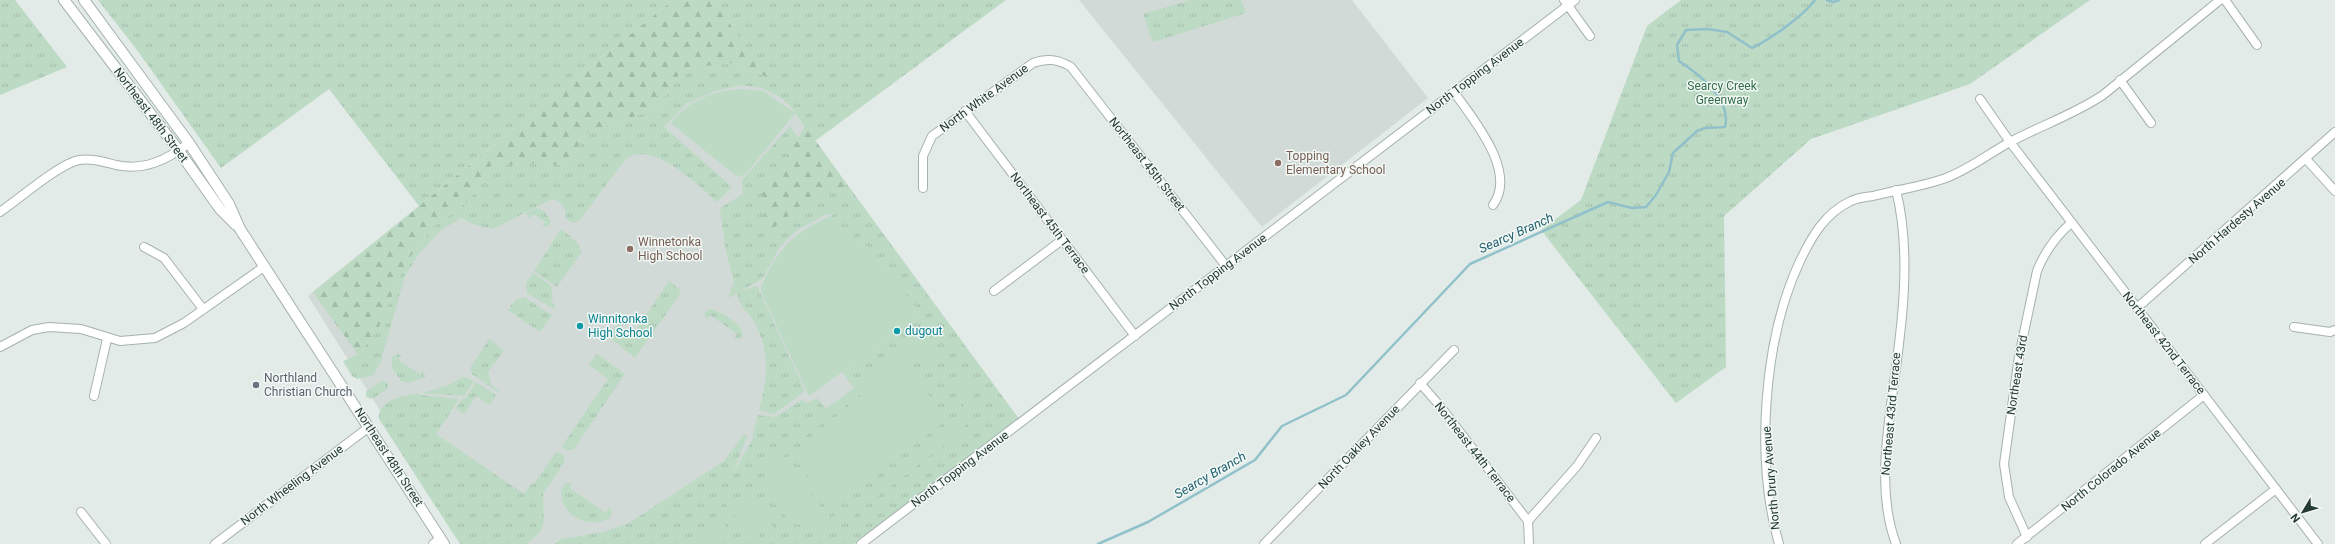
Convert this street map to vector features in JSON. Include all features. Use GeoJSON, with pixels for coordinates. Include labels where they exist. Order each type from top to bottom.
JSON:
{"type":"FeatureCollection","features":[{"type":"Feature","properties":{"kind":"street","name":"Northeast 48th Street"},"geometry":{"type":"LineString","coordinates":[[64,0],[179,151],[220,209],[240,229]]}},
{"type":"Feature","properties":{"kind":"street","name":"North Drury Avenue"},"geometry":{"type":"LineString","coordinates":[[1779,544],[1772,506],[1766,423],[1773,347],[1783,303],[1805,250],[1817,227],[1824,219],[1851,201],[1948,177],[2010,142],[2084,108],[2220,0]]}},
{"type":"Feature","properties":{"kind":"street"},"geometry":{"type":"LineString","coordinates":[[2225,0],[2257,45]]}},
{"type":"Feature","properties":{"kind":"street"},"geometry":{"type":"LineString","coordinates":[[1569,2],[1590,36]]}},
{"type":"Feature","properties":{"kind":"street","name":"North Topping Avenue"},"geometry":{"type":"LineString","coordinates":[[861,544],[1454,92],[1569,2]]}},
{"type":"Feature","properties":{"kind":"street","name":"Northeast 48th Street"},"geometry":{"type":"LineString","coordinates":[[87,4],[189,144],[229,204],[240,229],[370,427],[440,542]]}},
{"type":"Feature","properties":{"kind":"street"},"geometry":{"type":"LineString","coordinates":[[77,18],[87,4]]}},
{"type":"Feature","properties":{"kind":"street","name":"North White Avenue"},"geometry":{"type":"LineString","coordinates":[[923,188],[923,156],[926,145],[936,132],[1033,63],[1052,60],[1065,64]]}},
{"type":"Feature","properties":{"kind":"street","name":"Northeast 45th Street"},"geometry":{"type":"LineString","coordinates":[[1065,64],[1070,67],[1226,266]]}},
{"type":"Feature","properties":{"kind":"street"},"geometry":{"type":"LineString","coordinates":[[2120,80],[2151,123]]}},
{"type":"Feature","properties":{"kind":"street"},"geometry":{"type":"LineString","coordinates":[[1454,92],[1491,146],[1496,157],[1500,180],[1493,205]]}},
{"type":"Feature","properties":{"kind":"street"},"geometry":{"type":"LineString","coordinates":[[1980,99],[2010,142]]}},
{"type":"Feature","properties":{"kind":"street","name":"Northeast 45th Terrace"},"geometry":{"type":"LineString","coordinates":[[965,111],[1135,336]]}},
{"type":"Feature","properties":{"kind":"street","name":"North Hardesty Avenue"},"geometry":{"type":"LineString","coordinates":[[2137,308],[2335,132]]}},
{"type":"Feature","properties":{"kind":"street","name":"Northeast 42nd Terrace"},"geometry":{"type":"LineString","coordinates":[[2010,142],[2318,544]]}},
{"type":"Feature","properties":{"kind":"street"},"geometry":{"type":"LineString","coordinates":[[0,212],[74,162],[91,159],[119,166],[142,167],[165,160],[189,144]]}},
{"type":"Feature","properties":{"kind":"street"},"geometry":{"type":"LineString","coordinates":[[2306,159],[2335,191]]}},
{"type":"Feature","properties":{"kind":"street","name":"Northeast 43rd Terrace"},"geometry":{"type":"LineString","coordinates":[[1896,190],[1902,215],[1905,241],[1905,269],[1885,469],[1886,504],[1896,544]]}},
{"type":"Feature","properties":{"kind":"street","name":"Northeast 43rd"},"geometry":{"type":"LineString","coordinates":[[2026,537],[2009,497],[2004,464],[2019,356],[2037,271],[2041,259],[2056,236],[2071,223]]}},
{"type":"Feature","properties":{"kind":"street"},"geometry":{"type":"LineString","coordinates":[[994,291],[1062,240]]}},
{"type":"Feature","properties":{"kind":"street"},"geometry":{"type":"LineString","coordinates":[[144,247],[164,258],[203,309]]}},
{"type":"Feature","properties":{"kind":"street"},"geometry":{"type":"LineString","coordinates":[[0,347],[32,330],[49,327],[81,329],[108,339],[120,341],[155,338],[184,323],[265,266]]}},
{"type":"Feature","properties":{"kind":"street"},"geometry":{"type":"LineString","coordinates":[[2294,327],[2330,332],[2335,330]]}},
{"type":"Feature","properties":{"kind":"street"},"geometry":{"type":"LineString","coordinates":[[94,396],[108,339]]}},
{"type":"Feature","properties":{"kind":"street","name":"North Oakley Avenue"},"geometry":{"type":"LineString","coordinates":[[1264,544],[1420,383],[1454,350]]}},
{"type":"Feature","properties":{"kind":"street","name":"Northeast 44th Terrace"},"geometry":{"type":"LineString","coordinates":[[1420,383],[1440,406],[1528,521]]}},
{"type":"Feature","properties":{"kind":"street","name":"North Colorado Avenue"},"geometry":{"type":"LineString","coordinates":[[2016,544],[2204,395]]}},
{"type":"Feature","properties":{"kind":"street","name":"North Wheeling Avenue"},"geometry":{"type":"LineString","coordinates":[[215,544],[370,427]]}},
{"type":"Feature","properties":{"kind":"street"},"geometry":{"type":"LineString","coordinates":[[1529,544],[1528,521],[1577,466],[1596,438]]}},
{"type":"Feature","properties":{"kind":"street"},"geometry":{"type":"LineString","coordinates":[[2205,544],[2276,489]]}},
{"type":"Feature","properties":{"kind":"street"},"geometry":{"type":"LineString","coordinates":[[82,512],[106,544]]}},
{"type":"Feature","properties":{"kind":"shaded area","name":"Winnetonka High School"},"geometry":{"type":"Polygon","coordinates":[[[673,0],[712,0],[1019,419],[852,544],[464,544],[308,296],[673,0]]]}},
{"type":"Feature","properties":{"kind":"shaded area","name":"Topping Elementary School"},"geometry":{"type":"Polygon","coordinates":[[[1079,0],[1352,0],[1428,98],[1262,227],[1079,0]]]}},
{"type":"Feature","properties":{"kind":"green space"},"geometry":{"type":"Polygon","coordinates":[[[0,0],[15,0],[67,67],[0,95],[0,0]]]}},
{"type":"Feature","properties":{"kind":"green space"},"geometry":{"type":"Polygon","coordinates":[[[98,0],[673,0],[419,206],[329,89],[221,168],[137,50],[98,0]]]}},
{"type":"Feature","properties":{"kind":"green space"},"geometry":{"type":"Polygon","coordinates":[[[673,0],[712,0],[770,78],[731,63],[682,69],[658,108],[584,134],[567,166],[539,163],[490,166],[469,201],[434,226],[406,262],[378,329],[358,355],[313,292],[673,0]]]}},
{"type":"Feature","properties":{"kind":"green space"},"geometry":{"type":"Polygon","coordinates":[[[712,0],[1006,0],[815,141],[789,105],[780,97],[762,88],[741,85],[713,92],[686,104],[664,127],[732,187],[717,202],[686,175],[673,166],[647,154],[635,155],[625,160],[579,221],[572,223],[566,219],[566,212],[563,206],[556,200],[552,199],[493,229],[476,225],[461,218],[440,231],[419,254],[405,276],[380,364],[373,375],[357,379],[352,376],[343,361],[358,355],[378,329],[406,262],[434,226],[469,201],[490,166],[539,163],[567,166],[584,134],[658,108],[682,69],[731,63],[769,78],[712,0]]]}},
{"type":"Feature","properties":{"kind":"green space"},"geometry":{"type":"Polygon","coordinates":[[[1190,0],[1241,0],[1246,13],[1153,42],[1143,14],[1190,0]]]}},
{"type":"Feature","properties":{"kind":"green space","name":"Searcy Creek Greenway"},"geometry":{"type":"Polygon","coordinates":[[[1681,0],[2090,0],[1970,84],[1811,139],[1724,216],[1726,367],[1676,403],[1541,230],[1581,200],[1647,26],[1681,0]]]}},
{"type":"Feature","properties":{"kind":"green space"},"geometry":{"type":"Polygon","coordinates":[[[741,89],[763,91],[795,113],[745,175],[736,176],[671,123],[677,115],[702,98],[721,92],[741,89]]]}},
{"type":"Feature","properties":{"kind":"green space"},"geometry":{"type":"Polygon","coordinates":[[[790,126],[836,192],[842,191],[846,183],[1019,419],[855,544],[554,544],[562,539],[603,532],[629,523],[724,461],[744,434],[747,436],[733,473],[752,440],[758,415],[775,417],[802,400],[807,403],[817,398],[826,409],[854,388],[842,372],[915,319],[916,308],[868,247],[850,240],[831,216],[835,213],[825,215],[796,231],[780,247],[762,279],[740,291],[757,286],[805,391],[774,414],[759,410],[766,377],[763,343],[754,322],[742,306],[737,293],[728,298],[734,282],[725,246],[720,208],[743,194],[742,180],[790,126]]]}},
{"type":"Feature","properties":{"kind":"green space"},"geometry":{"type":"Polygon","coordinates":[[[805,126],[846,183],[842,191],[823,193],[802,204],[774,227],[764,227],[765,210],[762,194],[767,185],[787,167],[787,158],[805,126]]]}},
{"type":"Feature","properties":{"kind":"green space"},"geometry":{"type":"Polygon","coordinates":[[[536,208],[544,211],[551,221],[549,226],[542,227],[545,222],[533,214],[530,219],[526,213],[536,208]]]}},
{"type":"Feature","properties":{"kind":"green space"},"geometry":{"type":"Polygon","coordinates":[[[831,216],[850,240],[868,247],[916,308],[915,319],[809,396],[761,292],[761,287],[780,252],[797,236],[818,222],[831,216]]]}},
{"type":"Feature","properties":{"kind":"green space"},"geometry":{"type":"Polygon","coordinates":[[[561,229],[576,241],[582,252],[557,287],[534,271],[561,229]]]}},
{"type":"Feature","properties":{"kind":"green space"},"geometry":{"type":"Polygon","coordinates":[[[533,273],[551,286],[553,297],[550,301],[554,304],[555,310],[527,293],[526,284],[533,273]]]}},
{"type":"Feature","properties":{"kind":"green space"},"geometry":{"type":"Polygon","coordinates":[[[669,281],[679,289],[680,294],[635,358],[608,336],[619,322],[622,324],[620,333],[625,335],[630,332],[634,333],[669,281]]]}},
{"type":"Feature","properties":{"kind":"green space"},"geometry":{"type":"Polygon","coordinates":[[[524,297],[552,315],[540,332],[508,310],[515,300],[524,297]]]}},
{"type":"Feature","properties":{"kind":"green space"},"geometry":{"type":"Polygon","coordinates":[[[711,309],[734,321],[743,333],[742,338],[734,339],[737,334],[710,315],[707,320],[704,313],[711,309]]]}},
{"type":"Feature","properties":{"kind":"green space"},"geometry":{"type":"Polygon","coordinates":[[[927,333],[932,340],[922,348],[939,351],[953,358],[963,369],[970,381],[973,395],[972,409],[966,424],[955,437],[857,513],[845,521],[833,526],[813,528],[795,523],[780,510],[774,502],[768,485],[768,471],[775,452],[785,440],[927,333]],[[916,357],[902,363],[791,447],[783,457],[829,518],[843,511],[948,431],[958,419],[963,407],[964,394],[961,382],[954,372],[944,364],[931,359],[916,357]]]}},
{"type":"Feature","properties":{"kind":"green space"},"geometry":{"type":"Polygon","coordinates":[[[489,339],[504,350],[488,372],[492,386],[500,391],[498,392],[472,374],[470,368],[489,339]]]}},
{"type":"Feature","properties":{"kind":"green space"},"geometry":{"type":"Polygon","coordinates":[[[397,354],[401,355],[398,360],[420,374],[423,370],[425,377],[409,383],[401,381],[392,368],[392,357],[397,354]]]}},
{"type":"Feature","properties":{"kind":"green space"},"geometry":{"type":"Polygon","coordinates":[[[597,354],[625,374],[573,450],[566,450],[562,446],[608,379],[589,365],[597,354]]]}},
{"type":"Feature","properties":{"kind":"green space"},"geometry":{"type":"Polygon","coordinates":[[[909,368],[947,420],[831,508],[793,456],[909,368]]]}},
{"type":"Feature","properties":{"kind":"green space"},"geometry":{"type":"Polygon","coordinates":[[[463,377],[474,381],[464,396],[422,393],[447,386],[463,377]]]}},
{"type":"Feature","properties":{"kind":"green space"},"geometry":{"type":"Polygon","coordinates":[[[382,381],[388,383],[388,388],[372,399],[366,397],[366,391],[382,381]]]}},
{"type":"Feature","properties":{"kind":"green space"},"geometry":{"type":"Polygon","coordinates":[[[476,382],[496,395],[490,405],[476,396],[464,414],[456,408],[462,399],[466,398],[476,382]]]}},
{"type":"Feature","properties":{"kind":"green space"},"geometry":{"type":"Polygon","coordinates":[[[419,393],[419,395],[459,399],[436,434],[524,494],[532,483],[534,484],[556,452],[563,454],[565,461],[543,494],[544,521],[541,531],[527,544],[460,544],[379,419],[380,412],[387,403],[399,397],[419,393]]]}},
{"type":"Feature","properties":{"kind":"green space"},"geometry":{"type":"Polygon","coordinates":[[[566,483],[572,483],[569,488],[606,513],[609,508],[612,512],[610,518],[599,522],[588,522],[578,519],[570,513],[564,506],[561,498],[562,490],[566,483]]]}},
{"type":"Feature","properties":{"kind":"green space"},"geometry":{"type":"Polygon","coordinates":[[[750,496],[786,544],[775,544],[742,502],[750,496]]]}},
{"type":"Feature","properties":{"kind":"green space"},"geometry":{"type":"Polygon","coordinates":[[[731,497],[766,544],[756,544],[724,502],[731,497]]]}},
{"type":"Feature","properties":{"kind":"green space"},"geometry":{"type":"Polygon","coordinates":[[[720,518],[728,530],[709,544],[700,544],[695,537],[720,518]]]}},
{"type":"Feature","properties":{"kind":"waterway","name":"Searcy Branch"},"geometry":{"type":"LineString","coordinates":[[1098,544],[1148,522],[1255,460],[1282,426],[1346,395],[1470,264],[1608,202],[1632,208],[1646,207],[1656,195],[1669,172],[1673,153],[1697,131],[1705,128],[1725,127],[1726,117],[1724,107],[1719,98],[1705,81],[1679,61],[1677,45],[1686,30],[1708,29],[1727,32],[1752,48],[1786,27],[1803,13],[1815,0]]}},
{"type":"Feature","properties":{"kind":"waterway","name":"Searcy Branch"},"geometry":{"type":"LineString","coordinates":[[1827,0],[1833,2],[1839,0]]}},
{"type":"Feature","properties":{"kind":"place","name":"Topping Elementary School"},"geometry":{"type":"Point","coordinates":[1278,163]}},
{"type":"Feature","properties":{"kind":"place","name":"Winnetonka High School"},"geometry":{"type":"Point","coordinates":[630,249]}},
{"type":"Feature","properties":{"kind":"place","name":"Winnitonka High School"},"geometry":{"type":"Point","coordinates":[580,326]}},
{"type":"Feature","properties":{"kind":"place","name":"dugout"},"geometry":{"type":"Point","coordinates":[897,331]}},
{"type":"Feature","properties":{"kind":"place","name":"Northland Christian Church"},"geometry":{"type":"Point","coordinates":[256,385]}}]}
